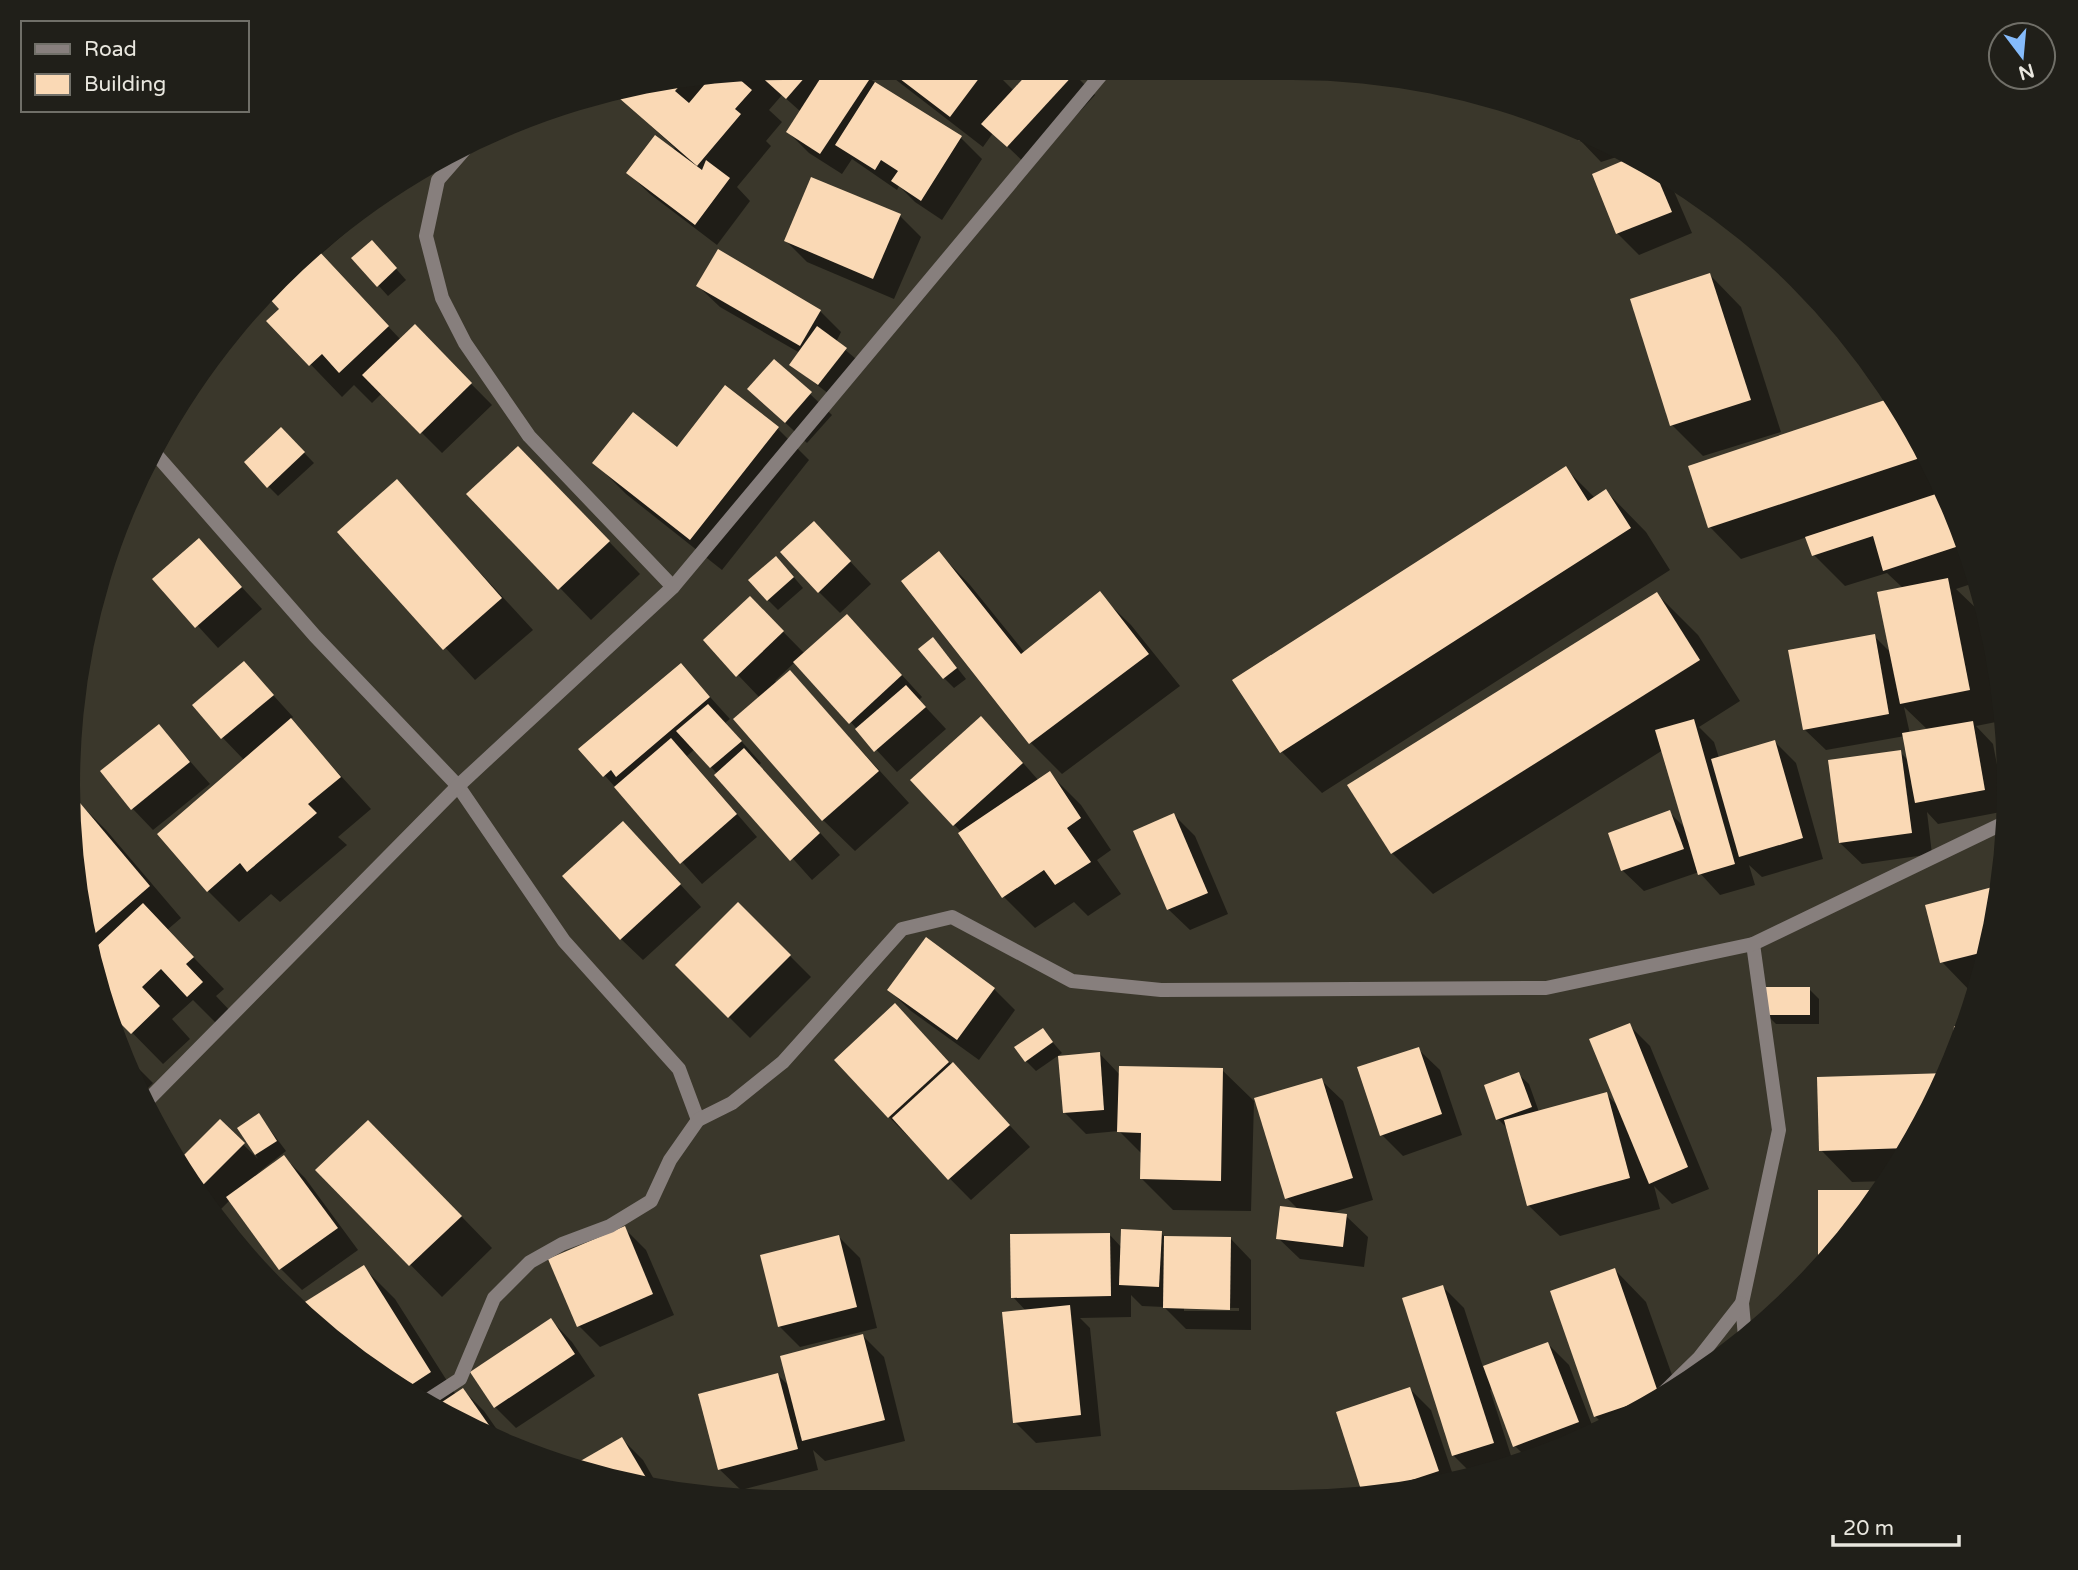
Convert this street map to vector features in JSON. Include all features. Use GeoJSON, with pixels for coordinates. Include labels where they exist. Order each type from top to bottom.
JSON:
{"type":"FeatureCollection","features":[{"type":"Feature","properties":{"kind":"street"},"geometry":{"type":"LineString","coordinates":[[152,1096],[458,786],[673,587],[1097,80]]}},
{"type":"Feature","properties":{"kind":"street"},"geometry":{"type":"LineString","coordinates":[[451,165],[438,180],[426,236],[442,299],[465,343],[529,436],[673,587]]}},
{"type":"Feature","properties":{"kind":"street"},"geometry":{"type":"LineString","coordinates":[[160,459],[315,636],[458,786],[564,941],[679,1069],[698,1120]]}},
{"type":"Feature","properties":{"kind":"street"},"geometry":{"type":"LineString","coordinates":[[434,1396],[460,1379],[494,1298],[530,1262],[562,1244],[610,1226],[651,1201],[670,1160],[698,1120],[732,1103],[783,1062],[902,929],[952,917],[1072,981],[1161,990],[1546,988],[1753,944],[1996,827]]}},
{"type":"Feature","properties":{"kind":"street"},"geometry":{"type":"LineString","coordinates":[[1744,1326],[1742,1303],[1779,1130],[1753,944]]}},
{"type":"Feature","properties":{"kind":"street"},"geometry":{"type":"LineString","coordinates":[[1690,1367],[1742,1303]]}},
{"type":"Feature","properties":{"kind":"building"},"geometry":{"type":"Polygon","coordinates":[[[803,80],[786,99],[766,81],[803,80]]]}},
{"type":"Feature","properties":{"kind":"building"},"geometry":{"type":"Polygon","coordinates":[[[819,80],[869,80],[820,154],[786,132],[819,80]]]}},
{"type":"Feature","properties":{"kind":"building"},"geometry":{"type":"Polygon","coordinates":[[[901,80],[978,80],[950,117],[901,80]]]}},
{"type":"Feature","properties":{"kind":"building"},"geometry":{"type":"Polygon","coordinates":[[[1022,80],[1069,80],[1007,147],[981,124],[1022,80]]]}},
{"type":"Feature","properties":{"kind":"building"},"geometry":{"type":"Polygon","coordinates":[[[742,82],[752,90],[735,109],[741,114],[697,166],[622,100],[676,90],[689,103],[703,86],[742,82]]]}},
{"type":"Feature","properties":{"kind":"building"},"geometry":{"type":"Polygon","coordinates":[[[875,82],[962,136],[921,201],[891,181],[898,171],[881,160],[875,170],[835,145],[875,82]]]}},
{"type":"Feature","properties":{"kind":"building"},"geometry":{"type":"Polygon","coordinates":[[[655,135],[702,170],[706,160],[730,178],[695,225],[626,173],[655,135]]]}},
{"type":"Feature","properties":{"kind":"building"},"geometry":{"type":"Polygon","coordinates":[[[1621,162],[1660,184],[1672,212],[1616,234],[1592,174],[1621,162]]]}},
{"type":"Feature","properties":{"kind":"building"},"geometry":{"type":"Polygon","coordinates":[[[811,177],[901,214],[873,279],[784,241],[811,177]]]}},
{"type":"Feature","properties":{"kind":"building"},"geometry":{"type":"Polygon","coordinates":[[[372,240],[397,268],[377,287],[351,258],[372,240]]]}},
{"type":"Feature","properties":{"kind":"building"},"geometry":{"type":"Polygon","coordinates":[[[718,249],[821,310],[800,346],[696,286],[718,249]]]}},
{"type":"Feature","properties":{"kind":"building"},"geometry":{"type":"Polygon","coordinates":[[[321,254],[389,326],[339,373],[322,354],[309,366],[266,321],[279,309],[272,302],[321,254]]]}},
{"type":"Feature","properties":{"kind":"building"},"geometry":{"type":"Polygon","coordinates":[[[1710,273],[1751,400],[1670,426],[1630,299],[1710,273]]]}},
{"type":"Feature","properties":{"kind":"building"},"geometry":{"type":"Polygon","coordinates":[[[415,324],[472,383],[420,434],[362,375],[415,324]]]}},
{"type":"Feature","properties":{"kind":"building"},"geometry":{"type":"Polygon","coordinates":[[[817,326],[847,348],[818,385],[789,365],[817,326]]]}},
{"type":"Feature","properties":{"kind":"building"},"geometry":{"type":"Polygon","coordinates":[[[774,359],[812,392],[785,423],[747,389],[774,359]]]}},
{"type":"Feature","properties":{"kind":"building"},"geometry":{"type":"Polygon","coordinates":[[[725,385],[779,427],[690,540],[592,463],[633,412],[677,447],[725,385]]]}},
{"type":"Feature","properties":{"kind":"building"},"geometry":{"type":"Polygon","coordinates":[[[1883,401],[1917,459],[1708,528],[1688,466],[1883,401]]]}},
{"type":"Feature","properties":{"kind":"building"},"geometry":{"type":"Polygon","coordinates":[[[281,427],[305,452],[267,488],[244,462],[281,427]]]}},
{"type":"Feature","properties":{"kind":"building"},"geometry":{"type":"Polygon","coordinates":[[[518,446],[610,541],[558,590],[466,494],[518,446]]]}},
{"type":"Feature","properties":{"kind":"building"},"geometry":{"type":"Polygon","coordinates":[[[1566,466],[1588,501],[1606,489],[1631,528],[1280,753],[1232,680],[1566,466]]]}},
{"type":"Feature","properties":{"kind":"building"},"geometry":{"type":"Polygon","coordinates":[[[397,479],[502,598],[443,650],[337,532],[397,479]]]}},
{"type":"Feature","properties":{"kind":"building"},"geometry":{"type":"Polygon","coordinates":[[[1935,494],[1956,547],[1883,571],[1873,536],[1812,556],[1805,537],[1935,494]]]}},
{"type":"Feature","properties":{"kind":"building"},"geometry":{"type":"Polygon","coordinates":[[[814,521],[851,561],[818,593],[780,552],[814,521]]]}},
{"type":"Feature","properties":{"kind":"building"},"geometry":{"type":"Polygon","coordinates":[[[199,538],[242,587],[195,628],[152,579],[199,538]]]}},
{"type":"Feature","properties":{"kind":"building"},"geometry":{"type":"Polygon","coordinates":[[[939,551],[1021,654],[1100,591],[1149,654],[1029,744],[901,581],[939,551]]]}},
{"type":"Feature","properties":{"kind":"building"},"geometry":{"type":"Polygon","coordinates":[[[776,556],[794,577],[767,601],[748,580],[776,556]]]}},
{"type":"Feature","properties":{"kind":"building"},"geometry":{"type":"Polygon","coordinates":[[[1948,578],[1970,690],[1900,704],[1877,592],[1948,578]]]}},
{"type":"Feature","properties":{"kind":"building"},"geometry":{"type":"Polygon","coordinates":[[[1657,592],[1700,660],[1391,854],[1347,785],[1657,592]]]}},
{"type":"Feature","properties":{"kind":"building"},"geometry":{"type":"Polygon","coordinates":[[[750,596],[784,631],[736,677],[703,640],[750,596]]]}},
{"type":"Feature","properties":{"kind":"building"},"geometry":{"type":"Polygon","coordinates":[[[847,614],[902,675],[849,724],[793,662],[847,614]]]}},
{"type":"Feature","properties":{"kind":"building"},"geometry":{"type":"Polygon","coordinates":[[[1875,634],[1889,714],[1803,730],[1788,650],[1875,634]]]}},
{"type":"Feature","properties":{"kind":"building"},"geometry":{"type":"Polygon","coordinates":[[[933,637],[957,668],[943,679],[918,649],[933,637]]]}},
{"type":"Feature","properties":{"kind":"building"},"geometry":{"type":"Polygon","coordinates":[[[244,661],[274,695],[221,739],[192,705],[244,661]]]}},
{"type":"Feature","properties":{"kind":"building"},"geometry":{"type":"Polygon","coordinates":[[[681,663],[710,697],[616,777],[611,770],[603,777],[578,749],[681,663]]]}},
{"type":"Feature","properties":{"kind":"building"},"geometry":{"type":"Polygon","coordinates":[[[790,670],[879,771],[822,821],[733,719],[790,670]]]}},
{"type":"Feature","properties":{"kind":"building"},"geometry":{"type":"Polygon","coordinates":[[[906,685],[926,707],[874,752],[855,729],[906,685]]]}},
{"type":"Feature","properties":{"kind":"building"},"geometry":{"type":"Polygon","coordinates":[[[708,704],[742,741],[710,768],[676,731],[708,704]]]}},
{"type":"Feature","properties":{"kind":"building"},"geometry":{"type":"Polygon","coordinates":[[[981,716],[1023,763],[953,826],[910,780],[981,716]]]}},
{"type":"Feature","properties":{"kind":"building"},"geometry":{"type":"Polygon","coordinates":[[[291,718],[341,777],[308,804],[317,813],[247,872],[240,863],[207,892],[157,834],[291,718]]]}},
{"type":"Feature","properties":{"kind":"building"},"geometry":{"type":"Polygon","coordinates":[[[1694,719],[1735,864],[1698,875],[1655,730],[1694,719]]]}},
{"type":"Feature","properties":{"kind":"building"},"geometry":{"type":"Polygon","coordinates":[[[1973,721],[1985,790],[1915,803],[1902,733],[1973,721]]]}},
{"type":"Feature","properties":{"kind":"building"},"geometry":{"type":"Polygon","coordinates":[[[159,724],[190,762],[131,810],[100,771],[159,724]]]}},
{"type":"Feature","properties":{"kind":"building"},"geometry":{"type":"Polygon","coordinates":[[[671,738],[737,814],[680,864],[614,787],[671,738]]]}},
{"type":"Feature","properties":{"kind":"building"},"geometry":{"type":"Polygon","coordinates":[[[1775,740],[1803,838],[1739,857],[1711,759],[1775,740]]]}},
{"type":"Feature","properties":{"kind":"building"},"geometry":{"type":"Polygon","coordinates":[[[744,748],[820,833],[790,861],[714,775],[744,748]]]}},
{"type":"Feature","properties":{"kind":"building"},"geometry":{"type":"Polygon","coordinates":[[[1901,750],[1912,833],[1839,843],[1828,760],[1901,750]]]}},
{"type":"Feature","properties":{"kind":"building"},"geometry":{"type":"Polygon","coordinates":[[[1050,771],[1081,818],[1067,828],[1091,862],[1055,885],[1044,870],[1002,898],[958,833],[1050,771]]]}},
{"type":"Feature","properties":{"kind":"building"},"geometry":{"type":"Polygon","coordinates":[[[81,804],[150,886],[97,932],[87,877],[81,804]]]}},
{"type":"Feature","properties":{"kind":"building"},"geometry":{"type":"Polygon","coordinates":[[[1670,810],[1684,849],[1621,871],[1608,833],[1670,810]]]}},
{"type":"Feature","properties":{"kind":"building"},"geometry":{"type":"Polygon","coordinates":[[[1174,813],[1208,893],[1167,910],[1133,831],[1174,813]]]}},
{"type":"Feature","properties":{"kind":"building"},"geometry":{"type":"Polygon","coordinates":[[[623,821],[681,884],[620,940],[562,876],[623,821]]]}},
{"type":"Feature","properties":{"kind":"building"},"geometry":{"type":"Polygon","coordinates":[[[1989,888],[1976,954],[1940,963],[1925,905],[1989,888]]]}},
{"type":"Feature","properties":{"kind":"building"},"geometry":{"type":"Polygon","coordinates":[[[738,902],[791,955],[728,1018],[675,965],[738,902]]]}},
{"type":"Feature","properties":{"kind":"building"},"geometry":{"type":"Polygon","coordinates":[[[143,903],[194,957],[186,964],[203,982],[187,997],[161,969],[142,987],[160,1006],[131,1034],[124,1027],[118,1011],[99,944],[143,903]]]}},
{"type":"Feature","properties":{"kind":"building"},"geometry":{"type":"Polygon","coordinates":[[[926,937],[995,988],[957,1040],[887,990],[926,937]]]}},
{"type":"Feature","properties":{"kind":"building"},"geometry":{"type":"Polygon","coordinates":[[[1763,987],[1810,987],[1810,1015],[1764,1015],[1763,987]]]}},
{"type":"Feature","properties":{"kind":"building"},"geometry":{"type":"Polygon","coordinates":[[[895,1003],[949,1062],[888,1118],[834,1060],[895,1003]]]}},
{"type":"Feature","properties":{"kind":"building"},"geometry":{"type":"Polygon","coordinates":[[[1630,1023],[1688,1167],[1649,1184],[1589,1039],[1630,1023]]]}},
{"type":"Feature","properties":{"kind":"building"},"geometry":{"type":"Polygon","coordinates":[[[1043,1028],[1053,1042],[1025,1062],[1014,1047],[1043,1028]]]}},
{"type":"Feature","properties":{"kind":"building"},"geometry":{"type":"Polygon","coordinates":[[[1419,1047],[1442,1114],[1380,1136],[1357,1067],[1419,1047]]]}},
{"type":"Feature","properties":{"kind":"building"},"geometry":{"type":"Polygon","coordinates":[[[1100,1052],[1104,1110],[1063,1113],[1058,1056],[1100,1052]]]}},
{"type":"Feature","properties":{"kind":"building"},"geometry":{"type":"Polygon","coordinates":[[[953,1062],[1010,1125],[948,1180],[892,1118],[953,1062]]]}},
{"type":"Feature","properties":{"kind":"building"},"geometry":{"type":"Polygon","coordinates":[[[1119,1066],[1223,1068],[1221,1181],[1140,1179],[1141,1133],[1117,1132],[1119,1066]]]}},
{"type":"Feature","properties":{"kind":"building"},"geometry":{"type":"Polygon","coordinates":[[[1519,1072],[1532,1107],[1496,1120],[1484,1085],[1519,1072]]]}},
{"type":"Feature","properties":{"kind":"building"},"geometry":{"type":"Polygon","coordinates":[[[1936,1073],[1896,1148],[1819,1151],[1817,1077],[1936,1073]]]}},
{"type":"Feature","properties":{"kind":"building"},"geometry":{"type":"Polygon","coordinates":[[[1322,1078],[1353,1178],[1285,1199],[1254,1098],[1322,1078]]]}},
{"type":"Feature","properties":{"kind":"building"},"geometry":{"type":"Polygon","coordinates":[[[1607,1092],[1630,1178],[1527,1206],[1504,1120],[1607,1092]]]}},
{"type":"Feature","properties":{"kind":"building"},"geometry":{"type":"Polygon","coordinates":[[[259,1113],[277,1141],[255,1155],[237,1128],[259,1113]]]}},
{"type":"Feature","properties":{"kind":"building"},"geometry":{"type":"Polygon","coordinates":[[[220,1119],[245,1143],[204,1184],[185,1154],[220,1119]]]}},
{"type":"Feature","properties":{"kind":"building"},"geometry":{"type":"Polygon","coordinates":[[[368,1120],[462,1216],[409,1266],[315,1170],[368,1120]]]}},
{"type":"Feature","properties":{"kind":"building"},"geometry":{"type":"Polygon","coordinates":[[[284,1155],[338,1228],[279,1270],[226,1197],[284,1155]]]}},
{"type":"Feature","properties":{"kind":"building"},"geometry":{"type":"Polygon","coordinates":[[[1818,1190],[1869,1190],[1852,1214],[1818,1255],[1818,1190]]]}},
{"type":"Feature","properties":{"kind":"building"},"geometry":{"type":"Polygon","coordinates":[[[1280,1206],[1347,1214],[1343,1247],[1276,1239],[1280,1206]]]}},
{"type":"Feature","properties":{"kind":"building"},"geometry":{"type":"Polygon","coordinates":[[[625,1226],[653,1294],[577,1327],[548,1259],[625,1226]]]}},
{"type":"Feature","properties":{"kind":"building"},"geometry":{"type":"Polygon","coordinates":[[[1121,1229],[1162,1231],[1159,1287],[1119,1285],[1121,1229]]]}},
{"type":"Feature","properties":{"kind":"building"},"geometry":{"type":"Polygon","coordinates":[[[1110,1233],[1111,1296],[1011,1298],[1010,1234],[1110,1233]]]}},
{"type":"Feature","properties":{"kind":"building"},"geometry":{"type":"Polygon","coordinates":[[[839,1235],[857,1307],[778,1327],[760,1255],[839,1235]]]}},
{"type":"Feature","properties":{"kind":"building"},"geometry":{"type":"Polygon","coordinates":[[[1164,1236],[1231,1237],[1230,1310],[1163,1308],[1164,1236]]]}},
{"type":"Feature","properties":{"kind":"building"},"geometry":{"type":"Polygon","coordinates":[[[364,1265],[431,1372],[414,1383],[356,1344],[306,1301],[364,1265]]]}},
{"type":"Feature","properties":{"kind":"building"},"geometry":{"type":"Polygon","coordinates":[[[1615,1268],[1657,1388],[1623,1407],[1594,1417],[1550,1291],[1615,1268]]]}},
{"type":"Feature","properties":{"kind":"building"},"geometry":{"type":"Polygon","coordinates":[[[1443,1285],[1494,1443],[1452,1456],[1402,1298],[1443,1285]]]}},
{"type":"Feature","properties":{"kind":"building"},"geometry":{"type":"Polygon","coordinates":[[[1070,1305],[1081,1415],[1013,1423],[1002,1312],[1070,1305]]]}},
{"type":"Feature","properties":{"kind":"building"},"geometry":{"type":"Polygon","coordinates":[[[551,1318],[575,1354],[494,1408],[470,1372],[551,1318]]]}},
{"type":"Feature","properties":{"kind":"building"},"geometry":{"type":"Polygon","coordinates":[[[863,1334],[885,1420],[802,1441],[780,1356],[863,1334]]]}},
{"type":"Feature","properties":{"kind":"building"},"geometry":{"type":"Polygon","coordinates":[[[1548,1342],[1579,1422],[1513,1447],[1483,1366],[1548,1342]]]}},
{"type":"Feature","properties":{"kind":"building"},"geometry":{"type":"Polygon","coordinates":[[[778,1373],[798,1449],[718,1470],[698,1394],[778,1373]]]}},
{"type":"Feature","properties":{"kind":"building"},"geometry":{"type":"Polygon","coordinates":[[[1410,1387],[1439,1471],[1418,1478],[1360,1486],[1336,1412],[1410,1387]]]}},
{"type":"Feature","properties":{"kind":"building"},"geometry":{"type":"Polygon","coordinates":[[[463,1388],[488,1424],[473,1417],[444,1401],[463,1388]]]}},
{"type":"Feature","properties":{"kind":"building"},"geometry":{"type":"Polygon","coordinates":[[[622,1437],[645,1475],[603,1465],[583,1459],[622,1437]]]}}]}
